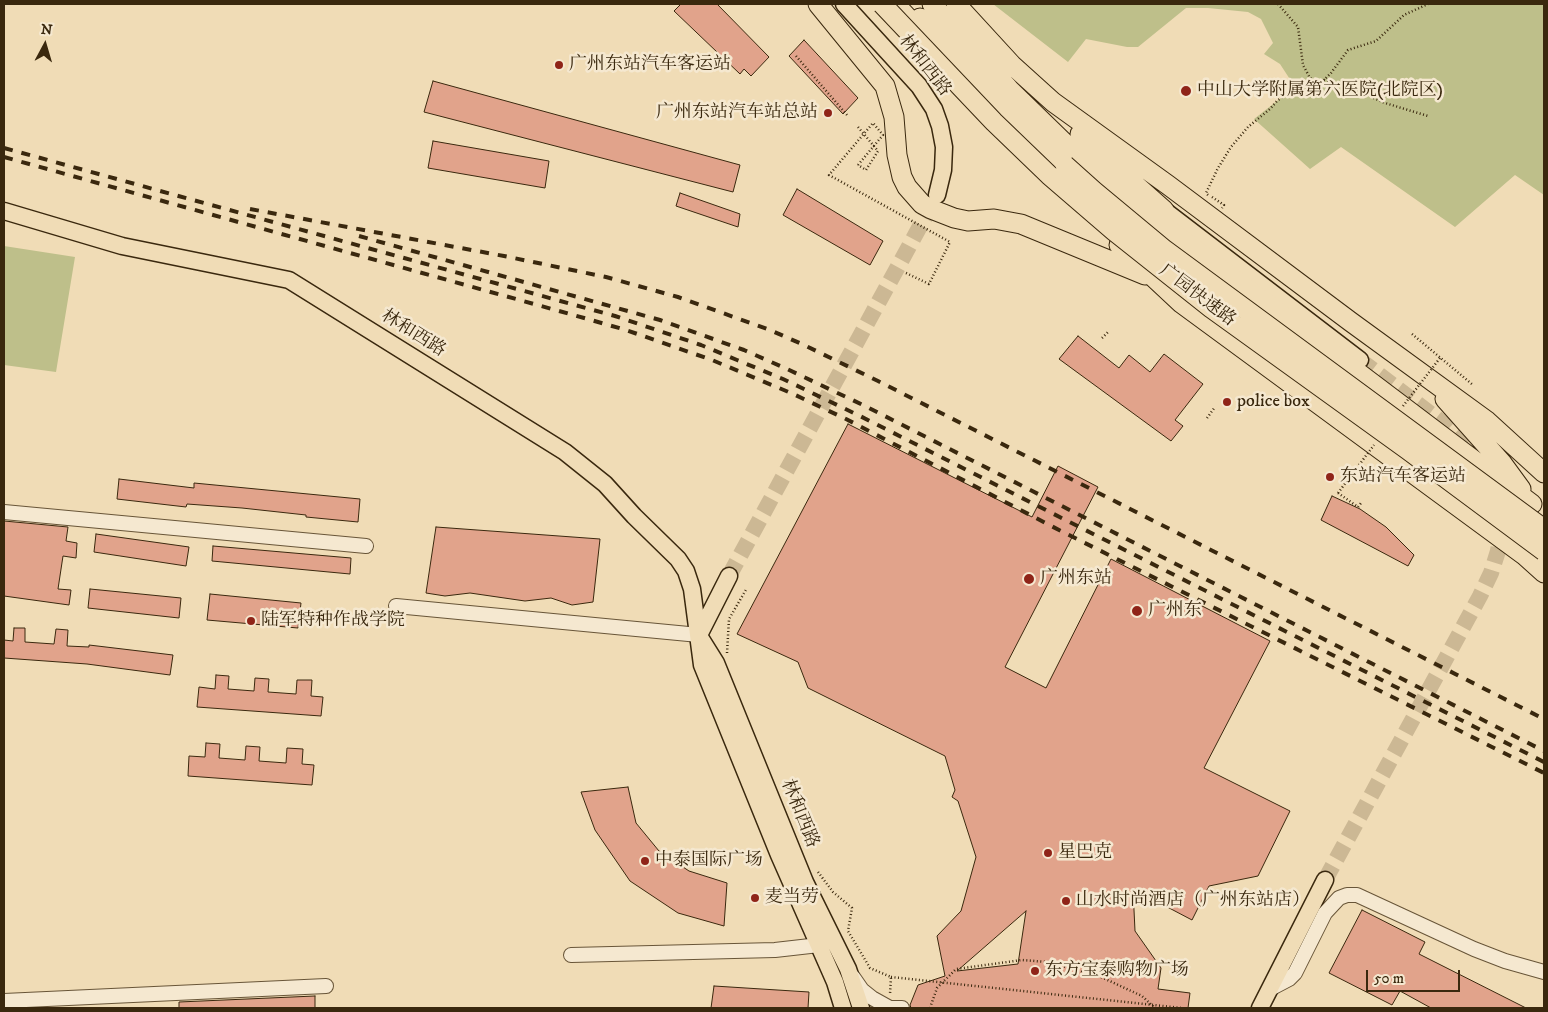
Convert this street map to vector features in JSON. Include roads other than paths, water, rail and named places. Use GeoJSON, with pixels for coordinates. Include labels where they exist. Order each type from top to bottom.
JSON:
{"type":"FeatureCollection","features":[{"type":"Feature","properties":{"kind":"highway"},"geometry":{"type":"LineString","coordinates":[[804,4],[885,86]]}},
{"type":"Feature","properties":{"kind":"highway"},"geometry":{"type":"LineString","coordinates":[[818,4],[885,86],[894,117],[897,156],[902,177],[907,187],[922,204],[954,218],[968,221],[994,219],[1021,224],[1158,281]]}},
{"type":"Feature","properties":{"kind":"highway","name":"广园快速路"},"geometry":{"type":"LineString","coordinates":[[882,4],[1006,135],[1121,237],[1211,308],[1544,551]]}},
{"type":"Feature","properties":{"kind":"highway"},"geometry":{"type":"LineString","coordinates":[[895,4],[971,87],[994,133],[1182,303],[1524,555],[1544,572]]}},
{"type":"Feature","properties":{"kind":"highway","name":"广园快速路"},"geometry":{"type":"LineString","coordinates":[[907,4],[1040,142],[1128,220],[1248,312],[1544,529]]}},
{"type":"Feature","properties":{"kind":"highway"},"geometry":{"type":"LineString","coordinates":[[932,4],[1009,90],[1080,158],[1142,209],[1532,504]]}},
{"type":"Feature","properties":{"kind":"highway"},"geometry":{"type":"LineString","coordinates":[[956,4],[1012,65],[1094,148],[1164,210]]}},
{"type":"Feature","properties":{"kind":"highway"},"geometry":{"type":"LineString","coordinates":[[1038,90],[1072,117],[1487,421],[1544,473]]}},
{"type":"Feature","properties":{"kind":"highway"},"geometry":{"type":"LineString","coordinates":[[1033,112],[1164,210]]}},
{"type":"Feature","properties":{"kind":"highway"},"geometry":{"type":"LineString","coordinates":[[1429,379],[1502,463],[1541,518],[1544,532],[1540,540],[1524,555]]}},
{"type":"Feature","properties":{"kind":"main road","name":"林和西路"},"geometry":{"type":"LineString","coordinates":[[844,4],[919,86],[934,109],[944,147],[943,170],[937,195]]}},
{"type":"Feature","properties":{"kind":"main road"},"geometry":{"type":"LineString","coordinates":[[1164,210],[1360,360]]}},
{"type":"Feature","properties":{"kind":"main road","name":"林和西路"},"geometry":{"type":"LineString","coordinates":[[4,211],[122,246],[289,280],[565,452],[605,484],[634,516],[678,559],[686,571],[692,589],[702,665],[802,910],[835,982],[843,1008]]}},
{"type":"Feature","properties":{"kind":"main road"},"geometry":{"type":"LineString","coordinates":[[699,635],[729,576]]}},
{"type":"Feature","properties":{"kind":"main road","name":"林和西路"},"geometry":{"type":"LineString","coordinates":[[699,635],[716,664],[811,897],[848,969],[861,1008]]}},
{"type":"Feature","properties":{"kind":"main road"},"geometry":{"type":"LineString","coordinates":[[1260,1008],[1325,880]]}},
{"type":"Feature","properties":{"kind":"street"},"geometry":{"type":"LineString","coordinates":[[4,512],[366,546]]}},
{"type":"Feature","properties":{"kind":"street"},"geometry":{"type":"LineString","coordinates":[[396,606],[699,635]]}},
{"type":"Feature","properties":{"kind":"street"},"geometry":{"type":"LineString","coordinates":[[1270,990],[1289,979],[1295,973],[1325,913],[1339,898],[1347,895],[1357,896],[1474,949],[1544,972]]}},
{"type":"Feature","properties":{"kind":"street"},"geometry":{"type":"LineString","coordinates":[[571,955],[775,950],[819,945]]}},
{"type":"Feature","properties":{"kind":"street"},"geometry":{"type":"LineString","coordinates":[[848,969],[862,990],[872,998],[892,1008]]}},
{"type":"Feature","properties":{"kind":"street"},"geometry":{"type":"LineString","coordinates":[[4,1001],[326,986]]}},
{"type":"Feature","properties":{"kind":"tunnel"},"geometry":{"type":"LineString","coordinates":[[729,576],[936,197]]}},
{"type":"Feature","properties":{"kind":"tunnel"},"geometry":{"type":"LineString","coordinates":[[1360,360],[1444,424],[1471,450]]}},
{"type":"Feature","properties":{"kind":"tunnel"},"geometry":{"type":"LineString","coordinates":[[1325,880],[1480,596],[1491,573],[1498,551],[1501,526]]}},
{"type":"Feature","properties":{"kind":"railway"},"geometry":{"type":"LineString","coordinates":[[4,148],[615,316],[701,345],[783,379],[860,416],[1544,762]]}},
{"type":"Feature","properties":{"kind":"railway"},"geometry":{"type":"LineString","coordinates":[[4,157],[626,330],[712,360],[791,393],[846,419],[1059,530],[1544,773]]}},
{"type":"Feature","properties":{"kind":"railway"},"geometry":{"type":"LineString","coordinates":[[250,209],[606,277],[678,297],[770,330],[878,381],[1544,719]]}},
{"type":"Feature","properties":{"kind":"railway"},"geometry":{"type":"LineString","coordinates":[[359,236],[660,320],[744,350],[865,406],[1544,751]]}},
{"type":"Feature","properties":{"kind":"place","name":"广州东站汽车客运站"},"geometry":{"type":"Point","coordinates":[559,65]}},
{"type":"Feature","properties":{"kind":"place","name":"中山大学附属第六医院(北院区)"},"geometry":{"type":"Point","coordinates":[1186,91]}},
{"type":"Feature","properties":{"kind":"place","name":"广州东站汽车站总站"},"geometry":{"type":"Point","coordinates":[828,113]}},
{"type":"Feature","properties":{"kind":"place","name":"police box"},"geometry":{"type":"Point","coordinates":[1227,402]}},
{"type":"Feature","properties":{"kind":"place","name":"东站汽车客运站"},"geometry":{"type":"Point","coordinates":[1330,477]}},
{"type":"Feature","properties":{"kind":"place","name":"广州东站"},"geometry":{"type":"Point","coordinates":[1029,579]}},
{"type":"Feature","properties":{"kind":"place","name":"广州东"},"geometry":{"type":"Point","coordinates":[1137,611]}},
{"type":"Feature","properties":{"kind":"place","name":"陆军特种作战学院"},"geometry":{"type":"Point","coordinates":[251,621]}},
{"type":"Feature","properties":{"kind":"place","name":"星巴克"},"geometry":{"type":"Point","coordinates":[1048,853]}},
{"type":"Feature","properties":{"kind":"place","name":"中泰国际广场"},"geometry":{"type":"Point","coordinates":[645,861]}},
{"type":"Feature","properties":{"kind":"place","name":"麦当劳"},"geometry":{"type":"Point","coordinates":[755,898]}},
{"type":"Feature","properties":{"kind":"place","name":"山水时尚酒店（广州东站店）"},"geometry":{"type":"Point","coordinates":[1066,901]}},
{"type":"Feature","properties":{"kind":"place","name":"东方宝泰购物广场"},"geometry":{"type":"Point","coordinates":[1035,971]}}]}
